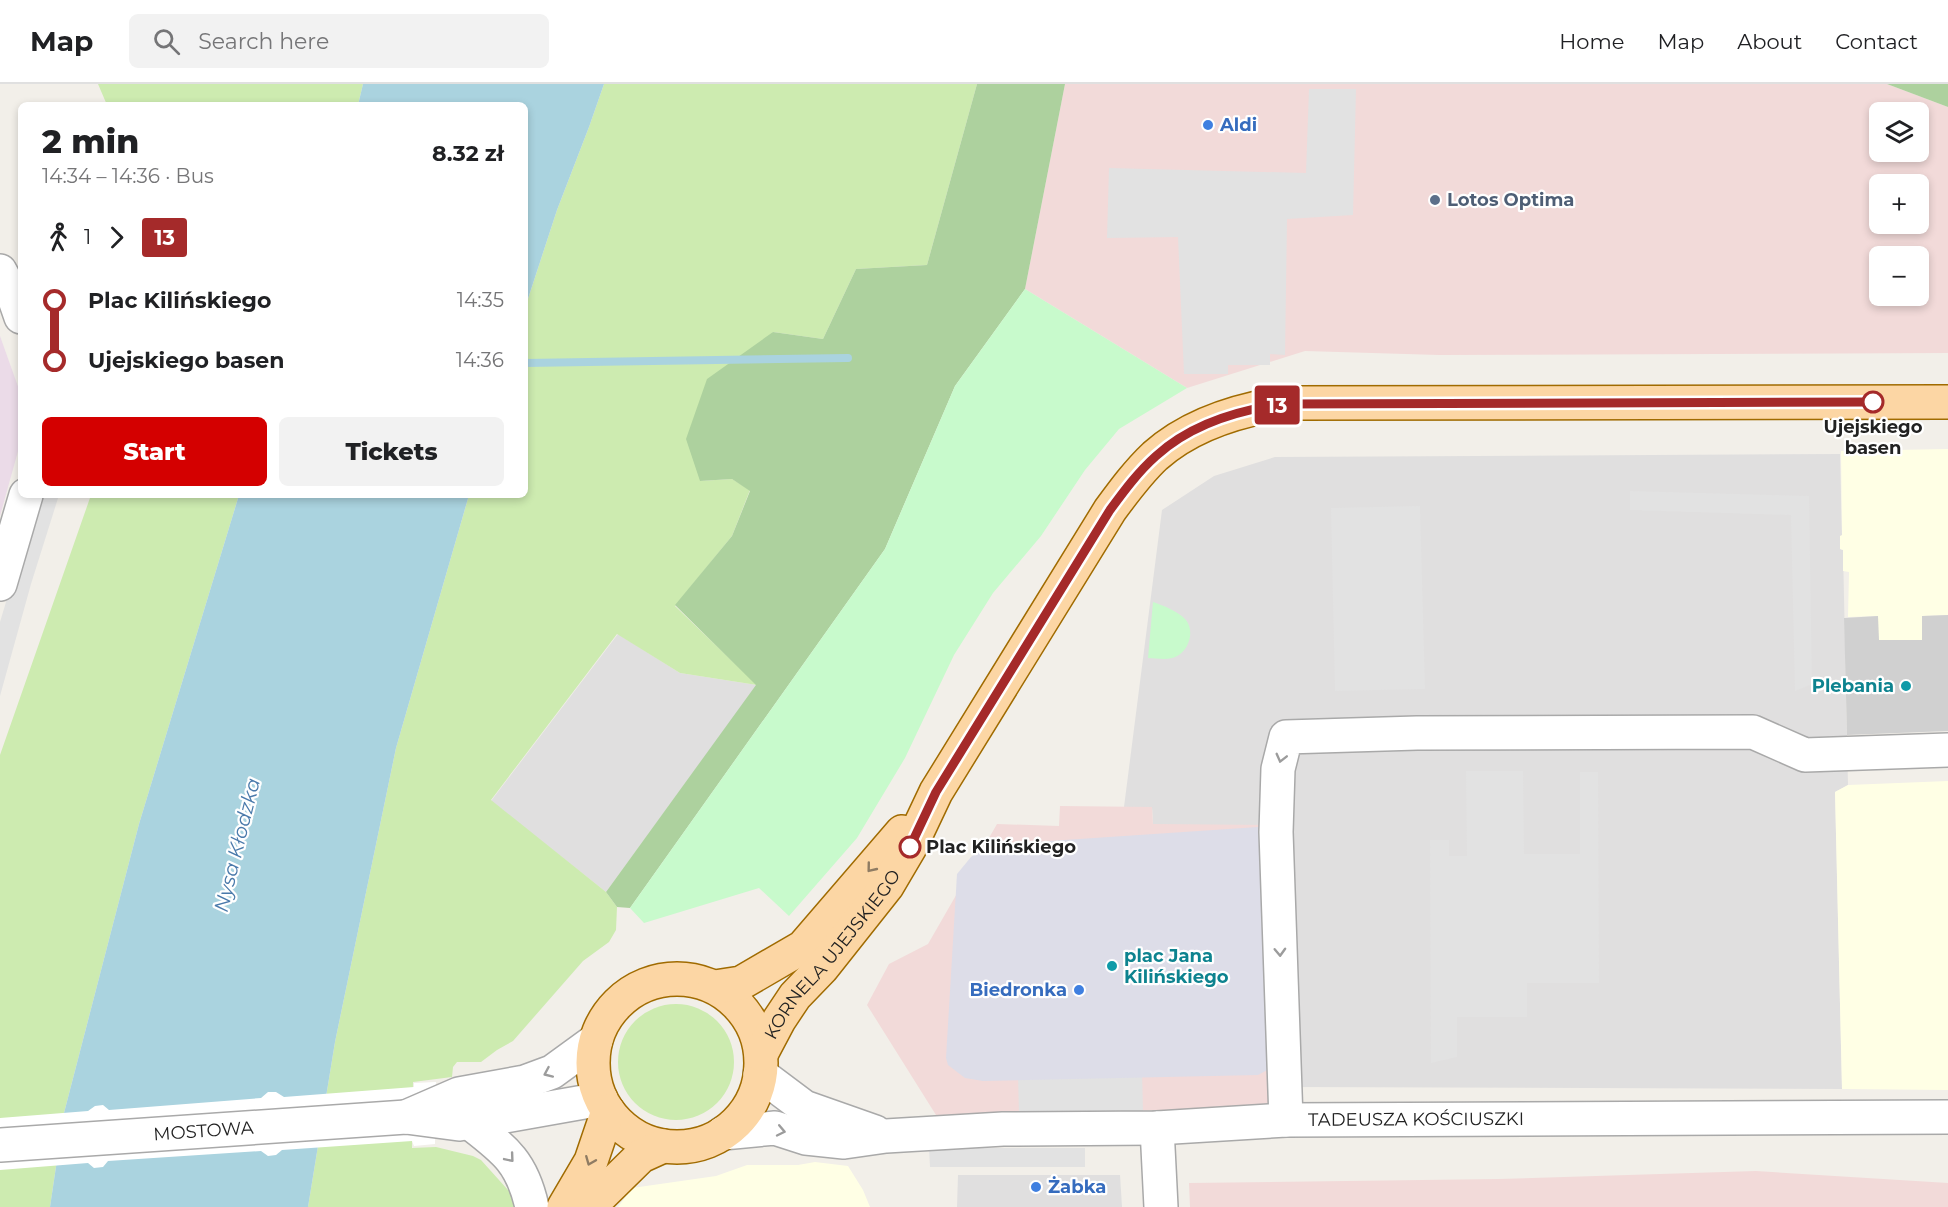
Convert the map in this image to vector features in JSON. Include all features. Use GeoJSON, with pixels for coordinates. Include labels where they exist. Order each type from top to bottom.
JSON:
{"type":"FeatureCollection","features":[{"type":"Feature","properties":{"kind":"main road","name":"KORNELA UJEJSKIEGO"},"geometry":{"type":"LineString","coordinates":[[761,1064],[779,1020],[795,996],[822,968],[887,886],[910,847],[936,792],[1110,510],[1134,478],[1156,455],[1198,427],[1255,408],[1284,404],[1948,402]]}},
{"type":"Feature","properties":{"kind":"main road","name":"KORNELA UJEJSKIEGO"},"geometry":{"type":"LineString","coordinates":[[715,987],[741,983],[802,947],[936,792]]}},
{"type":"Feature","properties":{"kind":"main road"},"geometry":{"type":"LineString","coordinates":[[670,979],[693,980],[715,987],[729,996],[751,1022],[757,1038],[761,1064],[756,1091],[737,1122],[723,1133],[694,1145],[663,1146],[647,1142],[618,1124],[604,1105],[594,1080],[592,1060],[596,1040],[607,1016],[625,996],[648,983],[670,979]]}},
{"type":"Feature","properties":{"kind":"main road"},"geometry":{"type":"LineString","coordinates":[[564,1207],[591,1161],[604,1105]]}},
{"type":"Feature","properties":{"kind":"main road"},"geometry":{"type":"LineString","coordinates":[[589,1207],[641,1156],[663,1146]]}},
{"type":"Feature","properties":{"kind":"street"},"geometry":{"type":"LineString","coordinates":[[0,271],[18,308]]}},
{"type":"Feature","properties":{"kind":"street"},"geometry":{"type":"LineString","coordinates":[[0,584],[25,498]]}},
{"type":"Feature","properties":{"kind":"street"},"geometry":{"type":"LineString","coordinates":[[1286,1120],[1276,832],[1278,769],[1286,737],[1753,732],[1805,756],[1948,750]]}},
{"type":"Feature","properties":{"kind":"street","name":"MOSTOWA"},"geometry":{"type":"LineString","coordinates":[[426,1114],[459,1094],[525,1082],[552,1072],[596,1040]]}},
{"type":"Feature","properties":{"kind":"street","name":"TADEUSZA KOŚCIUSZKI"},"geometry":{"type":"LineString","coordinates":[[761,1064],[804,1107],[886,1136]]}},
{"type":"Feature","properties":{"kind":"street","name":"MOSTOWA"},"geometry":{"type":"LineString","coordinates":[[0,1145],[426,1114],[459,1124],[604,1105]]}},
{"type":"Feature","properties":{"kind":"street","name":"TADEUSZA KOŚCIUSZKI"},"geometry":{"type":"LineString","coordinates":[[723,1133],[776,1128],[806,1138],[844,1142],[886,1136],[1003,1129],[1157,1128],[1286,1120],[1948,1117]]}},
{"type":"Feature","properties":{"kind":"street"},"geometry":{"type":"LineString","coordinates":[[470,1123],[500,1146],[514,1161],[527,1185],[532,1207]]}},
{"type":"Feature","properties":{"kind":"street"},"geometry":{"type":"LineString","coordinates":[[1157,1128],[1161,1207]]}},
{"type":"Feature","properties":{"kind":"shaded area"},"geometry":{"type":"Polygon","coordinates":[[[1065,84],[1887,84],[1948,107],[1948,353],[1439,355],[1305,351],[1187,388],[1025,289],[1065,84]]]}},
{"type":"Feature","properties":{"kind":"shaded area"},"geometry":{"type":"Polygon","coordinates":[[[1309,89],[1356,89],[1353,215],[1287,219],[1285,355],[1270,354],[1270,365],[1228,365],[1228,374],[1184,374],[1178,237],[1107,238],[1109,168],[1306,173],[1309,89]]]}},
{"type":"Feature","properties":{"kind":"shaded area"},"geometry":{"type":"Polygon","coordinates":[[[0,336],[18,387],[18,451],[0,516],[0,336]]]}},
{"type":"Feature","properties":{"kind":"shaded area"},"geometry":{"type":"Polygon","coordinates":[[[1948,449],[1948,615],[1922,616],[1922,640],[1878,640],[1878,616],[1848,617],[1849,572],[1843,571],[1843,550],[1840,549],[1840,536],[1842,535],[1841,451],[1948,449]]]}},
{"type":"Feature","properties":{"kind":"shaded area"},"geometry":{"type":"Polygon","coordinates":[[[1840,454],[1842,536],[1840,536],[1840,549],[1843,550],[1848,785],[1835,792],[1842,1089],[1293,1087],[1153,824],[1152,807],[1124,807],[1162,510],[1214,476],[1275,457],[1840,454]]]}},
{"type":"Feature","properties":{"kind":"shaded area"},"geometry":{"type":"Polygon","coordinates":[[[1630,491],[1809,496],[1812,684],[1795,691],[1791,515],[1630,510],[1630,491]]]}},
{"type":"Feature","properties":{"kind":"shaded area"},"geometry":{"type":"Polygon","coordinates":[[[37,498],[58,498],[0,696],[0,622],[37,498]]]}},
{"type":"Feature","properties":{"kind":"shaded area"},"geometry":{"type":"Polygon","coordinates":[[[1420,506],[1425,689],[1335,691],[1331,508],[1420,506]]]}},
{"type":"Feature","properties":{"kind":"shaded area"},"geometry":{"type":"Polygon","coordinates":[[[1948,615],[1948,731],[1847,735],[1844,618],[1878,616],[1879,640],[1922,640],[1922,616],[1948,615]]]}},
{"type":"Feature","properties":{"kind":"shaded area"},"geometry":{"type":"Polygon","coordinates":[[[618,634],[680,673],[757,685],[606,892],[491,801],[618,634]]]}},
{"type":"Feature","properties":{"kind":"shaded area"},"geometry":{"type":"Polygon","coordinates":[[[1466,771],[1523,771],[1524,854],[1580,854],[1580,772],[1598,772],[1599,983],[1527,983],[1527,1017],[1457,1017],[1457,1057],[1431,1063],[1430,840],[1449,840],[1449,856],[1467,856],[1466,771]]]}},
{"type":"Feature","properties":{"kind":"shaded area"},"geometry":{"type":"Polygon","coordinates":[[[1948,781],[1948,1090],[1842,1089],[1835,792],[1848,785],[1948,781]]]}},
{"type":"Feature","properties":{"kind":"shaded area","name":"plac Jana Kilińskiego"},"geometry":{"type":"Polygon","coordinates":[[[1060,806],[1152,807],[1153,824],[1289,825],[1293,1087],[1259,1108],[936,1115],[867,1005],[889,964],[928,944],[997,824],[1059,826],[1060,806]]]}},
{"type":"Feature","properties":{"kind":"shaded area","name":"plac Jana Kilińskiego"},"geometry":{"type":"Polygon","coordinates":[[[1258,827],[1263,830],[1271,1068],[1258,1075],[983,1081],[965,1078],[948,1065],[946,1058],[957,874],[980,850],[990,845],[1258,827]]]}},
{"type":"Feature","properties":{"kind":"shaded area"},"geometry":{"type":"Polygon","coordinates":[[[1142,1071],[1143,1112],[1019,1115],[1018,1074],[1142,1071]]]}},
{"type":"Feature","properties":{"kind":"shaded area"},"geometry":{"type":"Polygon","coordinates":[[[929,1148],[1085,1148],[1085,1167],[930,1167],[929,1148]]]}},
{"type":"Feature","properties":{"kind":"shaded area"},"geometry":{"type":"Polygon","coordinates":[[[815,1162],[848,1166],[863,1190],[870,1207],[618,1207],[632,1188],[716,1176],[747,1165],[798,1165],[815,1162]]]}},
{"type":"Feature","properties":{"kind":"shaded area"},"geometry":{"type":"Polygon","coordinates":[[[1756,1171],[1948,1183],[1948,1207],[1190,1207],[1189,1183],[1498,1179],[1756,1171]]]}},
{"type":"Feature","properties":{"kind":"shaded area"},"geometry":{"type":"Polygon","coordinates":[[[958,1175],[1120,1175],[1122,1207],[957,1207],[958,1175]]]}},
{"type":"Feature","properties":{"kind":"green space"},"geometry":{"type":"Polygon","coordinates":[[[98,84],[363,84],[359,102],[106,102],[98,84]]]}},
{"type":"Feature","properties":{"kind":"green space"},"geometry":{"type":"Polygon","coordinates":[[[604,84],[977,84],[927,265],[856,269],[823,339],[773,332],[700,481],[732,479],[750,490],[732,536],[675,606],[757,685],[680,673],[617,634],[491,800],[606,892],[617,907],[616,930],[609,942],[583,961],[513,1041],[481,1062],[457,1062],[453,1067],[452,1077],[413,1082],[412,1148],[436,1147],[481,1160],[508,1190],[515,1191],[518,1207],[308,1207],[335,1042],[396,748],[468,498],[528,498],[528,299],[557,210],[604,84]]]}},
{"type":"Feature","properties":{"kind":"green space"},"geometry":{"type":"Polygon","coordinates":[[[977,84],[1065,84],[1025,289],[955,386],[885,549],[630,908],[617,907],[606,892],[756,685],[675,605],[732,536],[750,491],[732,479],[700,481],[686,439],[707,379],[773,332],[823,339],[856,269],[927,265],[977,84]]]}},
{"type":"Feature","properties":{"kind":"green space"},"geometry":{"type":"Polygon","coordinates":[[[1887,84],[1948,84],[1948,107],[1887,84]]]}},
{"type":"Feature","properties":{"kind":"green space"},"geometry":{"type":"Polygon","coordinates":[[[1025,289],[1187,388],[1119,429],[1085,470],[1041,536],[993,593],[954,655],[905,758],[857,838],[789,916],[759,888],[644,923],[630,908],[885,549],[955,386],[1025,289]]]}},
{"type":"Feature","properties":{"kind":"green space"},"geometry":{"type":"Polygon","coordinates":[[[90,498],[238,498],[139,824],[64,1113],[50,1207],[0,1207],[0,755],[90,498]]]}},
{"type":"Feature","properties":{"kind":"green space"},"geometry":{"type":"Polygon","coordinates":[[[1153,602],[1179,614],[1189,625],[1190,637],[1186,648],[1172,658],[1148,658],[1153,602]]]}},
{"type":"Feature","properties":{"kind":"green space"},"geometry":{"type":"Polygon","coordinates":[[[676,1004],[698,1009],[717,1021],[729,1040],[734,1062],[729,1084],[717,1103],[698,1115],[676,1120],[654,1115],[635,1103],[623,1084],[618,1062],[623,1040],[635,1021],[654,1009],[676,1004]]]}},
{"type":"Feature","properties":{"kind":"water"},"geometry":{"type":"Polygon","coordinates":[[[363,84],[604,84],[557,210],[528,299],[528,102],[359,102],[363,84]]]}},
{"type":"Feature","properties":{"kind":"water","name":"Nysa Kłodzka"},"geometry":{"type":"Polygon","coordinates":[[[238,498],[468,498],[396,748],[335,1042],[308,1207],[50,1207],[64,1113],[139,824],[238,498]]]}},
{"type":"Feature","properties":{"kind":"pier"},"geometry":{"type":"Polygon","coordinates":[[[436,1082],[435,1144],[414,1146],[412,1141],[282,1150],[276,1155],[268,1156],[261,1151],[108,1161],[103,1167],[94,1168],[88,1163],[0,1170],[0,1118],[88,1111],[95,1106],[103,1105],[109,1110],[261,1098],[268,1092],[276,1092],[284,1097],[414,1087],[414,1083],[436,1082]]]}},
{"type":"Feature","properties":{"kind":"waterway"},"geometry":{"type":"LineString","coordinates":[[528,363],[848,358]]}},
{"type":"Feature","properties":{"kind":"bus line","name":"13"},"geometry":{"type":"LineString","coordinates":[[910,847],[936,792],[1110,510],[1134,478],[1156,455],[1198,427],[1255,408],[1284,404],[1873,402]]}},
{"type":"Feature","properties":{"kind":"place","name":"Aldi"},"geometry":{"type":"Point","coordinates":[1208,125]}},
{"type":"Feature","properties":{"kind":"place","name":"Lotos Optima"},"geometry":{"type":"Point","coordinates":[1435,200]}},
{"type":"Feature","properties":{"kind":"place","name":"Ujejskiego basen"},"geometry":{"type":"Point","coordinates":[1873,402]}},
{"type":"Feature","properties":{"kind":"place","name":"Plebania"},"geometry":{"type":"Point","coordinates":[1906,686]}},
{"type":"Feature","properties":{"kind":"place","name":"Plac Kilińskiego"},"geometry":{"type":"Point","coordinates":[910,847]}},
{"type":"Feature","properties":{"kind":"place","name":"plac Jana Kilińskiego"},"geometry":{"type":"Point","coordinates":[1112,966]}},
{"type":"Feature","properties":{"kind":"place","name":"Biedronka"},"geometry":{"type":"Point","coordinates":[1079,990]}},
{"type":"Feature","properties":{"kind":"place","name":"Żabka"},"geometry":{"type":"Point","coordinates":[1036,1187]}}]}
